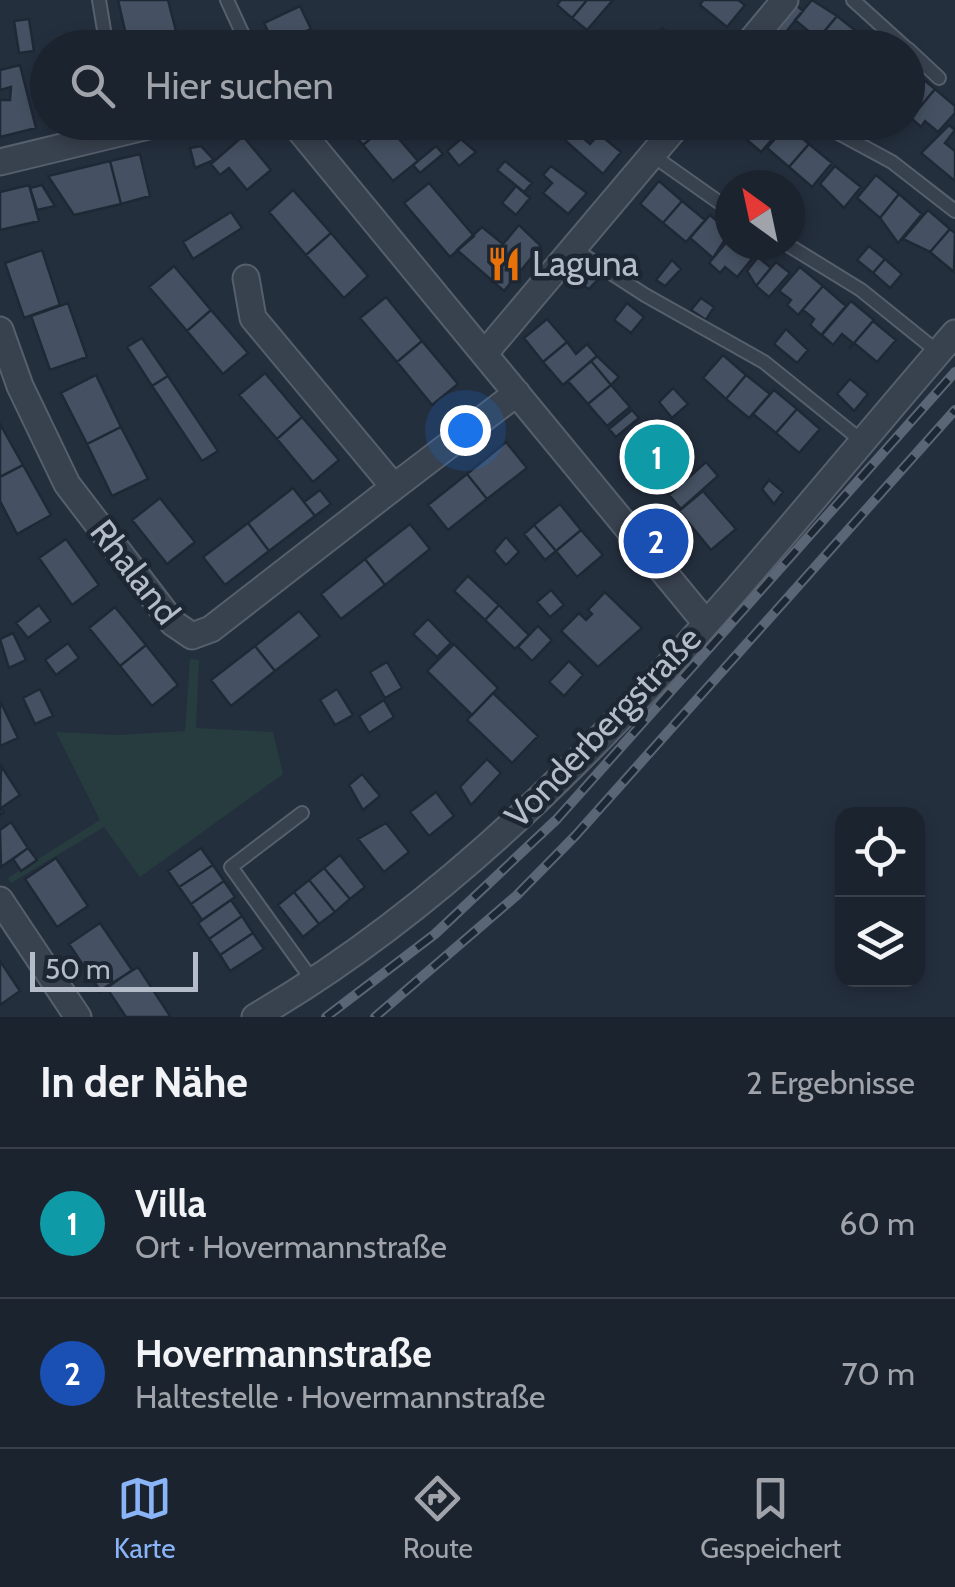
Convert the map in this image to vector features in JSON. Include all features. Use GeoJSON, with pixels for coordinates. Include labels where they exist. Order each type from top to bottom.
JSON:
{"type":"FeatureCollection","features":[{"type":"Feature","properties":{"kind":"street"},"geometry":{"type":"LineString","coordinates":[[759,30],[785,0]]}},
{"type":"Feature","properties":{"kind":"street"},"geometry":{"type":"LineString","coordinates":[[0,162],[81,140]]}},
{"type":"Feature","properties":{"kind":"street"},"geometry":{"type":"LineString","coordinates":[[308,140],[704,622]]}},
{"type":"Feature","properties":{"kind":"street"},"geometry":{"type":"LineString","coordinates":[[485,353],[665,140]]}},
{"type":"Feature","properties":{"kind":"street"},"geometry":{"type":"LineString","coordinates":[[246,278],[253,318],[394,487]]}},
{"type":"Feature","properties":{"kind":"street","name":"Rhaland"},"geometry":{"type":"LineString","coordinates":[[0,330],[20,386],[67,484],[173,623],[192,636],[211,629],[517,393]]}},
{"type":"Feature","properties":{"kind":"street","name":"Vonderbergstraße"},"geometry":{"type":"LineString","coordinates":[[255,1017],[313,981],[481,852],[595,741],[704,622],[947,342]]}},
{"type":"Feature","properties":{"kind":"street"},"geometry":{"type":"LineString","coordinates":[[0,900],[78,1017]]}},
{"type":"Feature","properties":{"kind":"lane"},"geometry":{"type":"LineString","coordinates":[[98,0],[104,30]]}},
{"type":"Feature","properties":{"kind":"lane"},"geometry":{"type":"LineString","coordinates":[[227,0],[241,30]]}},
{"type":"Feature","properties":{"kind":"lane"},"geometry":{"type":"LineString","coordinates":[[853,0],[886,30]]}},
{"type":"Feature","properties":{"kind":"lane"},"geometry":{"type":"LineString","coordinates":[[925,65],[939,78]]}},
{"type":"Feature","properties":{"kind":"lane"},"geometry":{"type":"LineString","coordinates":[[851,140],[892,162],[955,211]]}},
{"type":"Feature","properties":{"kind":"lane"},"geometry":{"type":"LineString","coordinates":[[652,155],[715,199]]}},
{"type":"Feature","properties":{"kind":"lane"},"geometry":{"type":"LineString","coordinates":[[574,248],[764,362],[862,441]]}},
{"type":"Feature","properties":{"kind":"lane","name":"Vonderbergstraße"},"geometry":{"type":"LineString","coordinates":[[805,256],[947,342]]}},
{"type":"Feature","properties":{"kind":"lane"},"geometry":{"type":"LineString","coordinates":[[302,813],[231,867],[313,981]]}},
{"type":"Feature","properties":{"kind":"green space"},"geometry":{"type":"Polygon","coordinates":[[[190,659],[199,660],[196,728],[273,732],[283,774],[140,877],[104,827],[11,883],[8,878],[100,820],[56,732],[119,735],[185,731],[190,659]]]}},
{"type":"Feature","properties":{"kind":"building"},"geometry":{"type":"Polygon","coordinates":[[[118,0],[168,0],[176,30],[125,30],[118,0]]]}},
{"type":"Feature","properties":{"kind":"building"},"geometry":{"type":"Polygon","coordinates":[[[561,0],[587,0],[572,18],[557,5],[561,0]]]}},
{"type":"Feature","properties":{"kind":"building"},"geometry":{"type":"Polygon","coordinates":[[[587,0],[613,0],[587,30],[572,18],[587,0]]]}},
{"type":"Feature","properties":{"kind":"building"},"geometry":{"type":"Polygon","coordinates":[[[703,0],[738,0],[745,5],[727,27],[700,5],[703,0]]]}},
{"type":"Feature","properties":{"kind":"building"},"geometry":{"type":"Polygon","coordinates":[[[812,0],[837,16],[825,30],[807,30],[795,20],[812,0]]]}},
{"type":"Feature","properties":{"kind":"building"},"geometry":{"type":"Polygon","coordinates":[[[795,4],[803,11],[787,30],[773,30],[795,4]]]}},
{"type":"Feature","properties":{"kind":"building"},"geometry":{"type":"Polygon","coordinates":[[[300,6],[311,29],[267,30],[264,23],[300,6]]]}},
{"type":"Feature","properties":{"kind":"building"},"geometry":{"type":"Polygon","coordinates":[[[837,16],[855,30],[825,30],[837,16]]]}},
{"type":"Feature","properties":{"kind":"building"},"geometry":{"type":"Polygon","coordinates":[[[29,19],[30,52],[19,53],[14,21],[29,19]]]}},
{"type":"Feature","properties":{"kind":"building"},"geometry":{"type":"Polygon","coordinates":[[[20,65],[30,104],[30,130],[0,137],[0,100],[10,100],[11,87],[0,90],[0,70],[20,65]]]}},
{"type":"Feature","properties":{"kind":"building"},"geometry":{"type":"Polygon","coordinates":[[[925,81],[935,89],[925,101],[925,81]]]}},
{"type":"Feature","properties":{"kind":"building"},"geometry":{"type":"Polygon","coordinates":[[[935,89],[955,106],[955,113],[938,132],[925,121],[925,101],[935,89]]]}},
{"type":"Feature","properties":{"kind":"building"},"geometry":{"type":"Polygon","coordinates":[[[949,125],[955,130],[945,143],[955,151],[955,181],[921,153],[949,125]]]}},
{"type":"Feature","properties":{"kind":"building"},"geometry":{"type":"Polygon","coordinates":[[[238,140],[246,140],[271,170],[247,190],[229,168],[220,175],[211,164],[238,140]]]}},
{"type":"Feature","properties":{"kind":"building"},"geometry":{"type":"Polygon","coordinates":[[[369,140],[400,140],[418,161],[393,181],[363,145],[369,140]]]}},
{"type":"Feature","properties":{"kind":"building"},"geometry":{"type":"Polygon","coordinates":[[[462,140],[476,152],[459,166],[447,151],[462,140]]]}},
{"type":"Feature","properties":{"kind":"building"},"geometry":{"type":"Polygon","coordinates":[[[565,140],[585,140],[590,144],[594,140],[606,140],[621,152],[603,174],[565,140]]]}},
{"type":"Feature","properties":{"kind":"building"},"geometry":{"type":"Polygon","coordinates":[[[747,140],[771,140],[761,152],[747,140]]]}},
{"type":"Feature","properties":{"kind":"building"},"geometry":{"type":"Polygon","coordinates":[[[774,140],[804,140],[809,144],[789,167],[767,148],[774,140]]]}},
{"type":"Feature","properties":{"kind":"building"},"geometry":{"type":"Polygon","coordinates":[[[809,144],[832,163],[812,187],[805,181],[805,170],[789,167],[809,144]]]}},
{"type":"Feature","properties":{"kind":"building"},"geometry":{"type":"Polygon","coordinates":[[[201,146],[214,160],[195,168],[190,148],[201,146]]]}},
{"type":"Feature","properties":{"kind":"building"},"geometry":{"type":"Polygon","coordinates":[[[436,146],[443,154],[420,173],[413,165],[436,146]]]}},
{"type":"Feature","properties":{"kind":"building"},"geometry":{"type":"Polygon","coordinates":[[[140,154],[150,196],[121,204],[110,161],[140,154]]]}},
{"type":"Feature","properties":{"kind":"building"},"geometry":{"type":"Polygon","coordinates":[[[110,161],[121,204],[74,215],[48,176],[110,161]]]}},
{"type":"Feature","properties":{"kind":"building"},"geometry":{"type":"Polygon","coordinates":[[[505,161],[532,183],[524,192],[497,170],[505,161]]]}},
{"type":"Feature","properties":{"kind":"building"},"geometry":{"type":"Polygon","coordinates":[[[551,166],[587,193],[568,214],[543,193],[552,183],[543,175],[551,166]]]}},
{"type":"Feature","properties":{"kind":"building"},"geometry":{"type":"Polygon","coordinates":[[[835,166],[861,187],[844,208],[820,184],[835,166]]]}},
{"type":"Feature","properties":{"kind":"building"},"geometry":{"type":"Polygon","coordinates":[[[876,175],[899,194],[880,218],[857,198],[876,175]]]}},
{"type":"Feature","properties":{"kind":"building"},"geometry":{"type":"Polygon","coordinates":[[[659,181],[682,201],[663,223],[640,204],[659,181]]]}},
{"type":"Feature","properties":{"kind":"building"},"geometry":{"type":"Polygon","coordinates":[[[429,183],[474,236],[450,257],[404,203],[429,183]]]}},
{"type":"Feature","properties":{"kind":"building"},"geometry":{"type":"Polygon","coordinates":[[[29,185],[39,221],[0,230],[0,192],[29,185]]]}},
{"type":"Feature","properties":{"kind":"building"},"geometry":{"type":"Polygon","coordinates":[[[42,185],[55,206],[37,210],[30,188],[42,185]]]}},
{"type":"Feature","properties":{"kind":"building"},"geometry":{"type":"Polygon","coordinates":[[[516,186],[530,198],[516,215],[502,203],[516,186]]]}},
{"type":"Feature","properties":{"kind":"building"},"geometry":{"type":"Polygon","coordinates":[[[293,190],[331,233],[306,255],[269,212],[293,190]]]}},
{"type":"Feature","properties":{"kind":"building"},"geometry":{"type":"Polygon","coordinates":[[[899,194],[922,214],[898,243],[880,218],[899,194]]]}},
{"type":"Feature","properties":{"kind":"building"},"geometry":{"type":"Polygon","coordinates":[[[682,201],[705,220],[686,242],[663,223],[682,201]]]}},
{"type":"Feature","properties":{"kind":"building"},"geometry":{"type":"Polygon","coordinates":[[[928,210],[950,229],[930,252],[903,239],[928,210]]]}},
{"type":"Feature","properties":{"kind":"building"},"geometry":{"type":"Polygon","coordinates":[[[231,212],[242,228],[193,259],[183,242],[231,212]]]}},
{"type":"Feature","properties":{"kind":"building"},"geometry":{"type":"Polygon","coordinates":[[[710,215],[715,219],[713,258],[690,238],[710,215]]]}},
{"type":"Feature","properties":{"kind":"building"},"geometry":{"type":"Polygon","coordinates":[[[519,225],[541,246],[504,291],[457,250],[482,227],[503,244],[519,225]]]}},
{"type":"Feature","properties":{"kind":"building"},"geometry":{"type":"Polygon","coordinates":[[[950,229],[955,233],[954,272],[930,252],[950,229]]]}},
{"type":"Feature","properties":{"kind":"building"},"geometry":{"type":"Polygon","coordinates":[[[331,233],[368,276],[344,298],[306,255],[331,233]]]}},
{"type":"Feature","properties":{"kind":"building"},"geometry":{"type":"Polygon","coordinates":[[[869,246],[885,259],[873,273],[857,260],[869,246]]]}},
{"type":"Feature","properties":{"kind":"building"},"geometry":{"type":"Polygon","coordinates":[[[42,250],[60,305],[24,318],[5,263],[42,250]]]}},
{"type":"Feature","properties":{"kind":"building"},"geometry":{"type":"Polygon","coordinates":[[[715,256],[715,260],[751,260],[737,277],[725,267],[720,273],[709,263],[715,256]]]}},
{"type":"Feature","properties":{"kind":"building"},"geometry":{"type":"Polygon","coordinates":[[[885,259],[902,274],[890,288],[873,273],[885,259]]]}},
{"type":"Feature","properties":{"kind":"building"},"geometry":{"type":"Polygon","coordinates":[[[672,260],[681,269],[665,286],[656,280],[672,260]]]}},
{"type":"Feature","properties":{"kind":"building"},"geometry":{"type":"Polygon","coordinates":[[[756,260],[771,268],[756,286],[747,271],[756,260]]]}},
{"type":"Feature","properties":{"kind":"building"},"geometry":{"type":"Polygon","coordinates":[[[776,262],[790,273],[769,297],[756,286],[776,262]]]}},
{"type":"Feature","properties":{"kind":"building"},"geometry":{"type":"Polygon","coordinates":[[[588,263],[603,274],[589,289],[574,280],[588,263]]]}},
{"type":"Feature","properties":{"kind":"building"},"geometry":{"type":"Polygon","coordinates":[[[174,266],[211,310],[187,331],[149,287],[174,266]]]}},
{"type":"Feature","properties":{"kind":"building"},"geometry":{"type":"Polygon","coordinates":[[[800,267],[823,286],[798,315],[787,305],[791,300],[779,291],[800,267]]]}},
{"type":"Feature","properties":{"kind":"building"},"geometry":{"type":"Polygon","coordinates":[[[823,286],[846,306],[821,335],[810,325],[814,319],[803,310],[798,315],[823,286]]]}},
{"type":"Feature","properties":{"kind":"building"},"geometry":{"type":"Polygon","coordinates":[[[386,297],[422,341],[397,362],[360,318],[386,297]]]}},
{"type":"Feature","properties":{"kind":"building"},"geometry":{"type":"Polygon","coordinates":[[[701,298],[714,307],[706,320],[691,310],[701,298]]]}},
{"type":"Feature","properties":{"kind":"building"},"geometry":{"type":"Polygon","coordinates":[[[851,301],[874,320],[849,349],[853,343],[842,334],[833,345],[822,335],[851,301]]]}},
{"type":"Feature","properties":{"kind":"building"},"geometry":{"type":"Polygon","coordinates":[[[68,303],[87,357],[50,370],[31,316],[68,303]]]}},
{"type":"Feature","properties":{"kind":"building"},"geometry":{"type":"Polygon","coordinates":[[[627,303],[644,317],[631,333],[614,320],[627,303]]]}},
{"type":"Feature","properties":{"kind":"building"},"geometry":{"type":"Polygon","coordinates":[[[211,310],[248,353],[223,374],[187,331],[211,310]]]}},
{"type":"Feature","properties":{"kind":"building"},"geometry":{"type":"Polygon","coordinates":[[[547,319],[567,342],[543,362],[524,338],[547,319]]]}},
{"type":"Feature","properties":{"kind":"building"},"geometry":{"type":"Polygon","coordinates":[[[873,321],[896,340],[877,362],[854,343],[873,321]]]}},
{"type":"Feature","properties":{"kind":"building"},"geometry":{"type":"Polygon","coordinates":[[[786,329],[808,350],[797,363],[774,344],[786,329]]]}},
{"type":"Feature","properties":{"kind":"building"},"geometry":{"type":"Polygon","coordinates":[[[142,338],[168,376],[152,386],[127,347],[142,338]]]}},
{"type":"Feature","properties":{"kind":"building"},"geometry":{"type":"Polygon","coordinates":[[[422,341],[458,384],[432,405],[397,362],[422,341]]]}},
{"type":"Feature","properties":{"kind":"building"},"geometry":{"type":"Polygon","coordinates":[[[567,342],[576,354],[587,344],[597,356],[563,385],[543,362],[567,342]]]}},
{"type":"Feature","properties":{"kind":"building"},"geometry":{"type":"Polygon","coordinates":[[[723,355],[746,375],[726,399],[703,378],[723,355]]]}},
{"type":"Feature","properties":{"kind":"building"},"geometry":{"type":"Polygon","coordinates":[[[597,356],[619,377],[611,385],[591,361],[597,356]]]}},
{"type":"Feature","properties":{"kind":"building"},"geometry":{"type":"Polygon","coordinates":[[[591,361],[611,385],[588,404],[568,381],[591,361]]]}},
{"type":"Feature","properties":{"kind":"building"},"geometry":{"type":"Polygon","coordinates":[[[265,373],[302,417],[277,439],[239,395],[265,373]]]}},
{"type":"Feature","properties":{"kind":"building"},"geometry":{"type":"Polygon","coordinates":[[[96,375],[121,427],[87,444],[61,393],[96,375]]]}},
{"type":"Feature","properties":{"kind":"building"},"geometry":{"type":"Polygon","coordinates":[[[746,375],[770,394],[749,418],[726,399],[746,375]]]}},
{"type":"Feature","properties":{"kind":"building"},"geometry":{"type":"Polygon","coordinates":[[[168,376],[218,451],[202,461],[152,386],[168,376]]]}},
{"type":"Feature","properties":{"kind":"building"},"geometry":{"type":"Polygon","coordinates":[[[850,379],[868,394],[854,411],[837,394],[850,379]]]}},
{"type":"Feature","properties":{"kind":"building"},"geometry":{"type":"Polygon","coordinates":[[[611,385],[630,407],[607,426],[588,404],[611,385]]]}},
{"type":"Feature","properties":{"kind":"building"},"geometry":{"type":"Polygon","coordinates":[[[673,388],[688,404],[672,418],[659,402],[673,388]]]}},
{"type":"Feature","properties":{"kind":"building"},"geometry":{"type":"Polygon","coordinates":[[[774,390],[797,409],[776,433],[753,414],[774,390]]]}},
{"type":"Feature","properties":{"kind":"building"},"geometry":{"type":"Polygon","coordinates":[[[797,409],[820,429],[799,453],[776,433],[797,409]]]}},
{"type":"Feature","properties":{"kind":"building"},"geometry":{"type":"Polygon","coordinates":[[[632,410],[639,418],[616,437],[609,429],[632,410]]]}},
{"type":"Feature","properties":{"kind":"building"},"geometry":{"type":"Polygon","coordinates":[[[302,417],[339,460],[313,482],[277,439],[302,417]]]}},
{"type":"Feature","properties":{"kind":"building"},"geometry":{"type":"Polygon","coordinates":[[[0,424],[23,465],[0,477],[0,424]]]}},
{"type":"Feature","properties":{"kind":"building"},"geometry":{"type":"Polygon","coordinates":[[[658,426],[663,431],[668,426],[676,435],[682,444],[677,448],[689,461],[656,488],[628,459],[628,453],[658,426]]]}},
{"type":"Feature","properties":{"kind":"building"},"geometry":{"type":"Polygon","coordinates":[[[121,427],[148,479],[112,496],[87,444],[121,427]]]}},
{"type":"Feature","properties":{"kind":"building"},"geometry":{"type":"Polygon","coordinates":[[[506,442],[527,468],[487,499],[467,474],[506,442]]]}},
{"type":"Feature","properties":{"kind":"building"},"geometry":{"type":"Polygon","coordinates":[[[706,462],[718,476],[681,509],[669,495],[706,462]]]}},
{"type":"Feature","properties":{"kind":"building"},"geometry":{"type":"Polygon","coordinates":[[[23,465],[51,515],[17,534],[0,501],[0,477],[23,465]]]}},
{"type":"Feature","properties":{"kind":"building"},"geometry":{"type":"Polygon","coordinates":[[[467,474],[487,499],[448,530],[428,505],[467,474]]]}},
{"type":"Feature","properties":{"kind":"building"},"geometry":{"type":"Polygon","coordinates":[[[769,480],[783,492],[774,504],[762,489],[769,480]]]}},
{"type":"Feature","properties":{"kind":"building"},"geometry":{"type":"Polygon","coordinates":[[[293,488],[315,516],[269,551],[248,523],[293,488]]]}},
{"type":"Feature","properties":{"kind":"building"},"geometry":{"type":"Polygon","coordinates":[[[320,490],[331,504],[315,516],[304,502],[320,490]]]}},
{"type":"Feature","properties":{"kind":"building"},"geometry":{"type":"Polygon","coordinates":[[[703,491],[736,529],[711,550],[679,511],[703,491]]]}},
{"type":"Feature","properties":{"kind":"building"},"geometry":{"type":"Polygon","coordinates":[[[160,498],[195,542],[167,564],[132,520],[160,498]]]}},
{"type":"Feature","properties":{"kind":"building"},"geometry":{"type":"Polygon","coordinates":[[[560,504],[581,530],[556,551],[534,525],[560,504]]]}},
{"type":"Feature","properties":{"kind":"building"},"geometry":{"type":"Polygon","coordinates":[[[248,523],[269,551],[225,585],[203,557],[248,523]]]}},
{"type":"Feature","properties":{"kind":"building"},"geometry":{"type":"Polygon","coordinates":[[[410,524],[430,549],[385,585],[365,559],[410,524]]]}},
{"type":"Feature","properties":{"kind":"building"},"geometry":{"type":"Polygon","coordinates":[[[534,525],[556,551],[545,560],[524,534],[534,525]]]}},
{"type":"Feature","properties":{"kind":"building"},"geometry":{"type":"Polygon","coordinates":[[[581,530],[603,555],[577,577],[556,551],[581,530]]]}},
{"type":"Feature","properties":{"kind":"building"},"geometry":{"type":"Polygon","coordinates":[[[506,537],[519,552],[506,565],[494,551],[506,537]]]}},
{"type":"Feature","properties":{"kind":"building"},"geometry":{"type":"Polygon","coordinates":[[[66,539],[99,585],[72,605],[39,558],[66,539]]]}},
{"type":"Feature","properties":{"kind":"building"},"geometry":{"type":"Polygon","coordinates":[[[365,559],[385,585],[341,619],[321,594],[365,559]]]}},
{"type":"Feature","properties":{"kind":"building"},"geometry":{"type":"Polygon","coordinates":[[[468,576],[499,605],[485,620],[454,591],[468,576]]]}},
{"type":"Feature","properties":{"kind":"building"},"geometry":{"type":"Polygon","coordinates":[[[551,590],[564,605],[550,617],[537,602],[551,590]]]}},
{"type":"Feature","properties":{"kind":"building"},"geometry":{"type":"Polygon","coordinates":[[[605,592],[642,628],[598,667],[561,631],[579,613],[586,620],[592,614],[588,610],[605,592]]]}},
{"type":"Feature","properties":{"kind":"building"},"geometry":{"type":"Polygon","coordinates":[[[39,605],[51,621],[28,638],[16,623],[39,605]]]}},
{"type":"Feature","properties":{"kind":"building"},"geometry":{"type":"Polygon","coordinates":[[[499,605],[529,635],[515,649],[485,620],[499,605]]]}},
{"type":"Feature","properties":{"kind":"building"},"geometry":{"type":"Polygon","coordinates":[[[115,607],[146,645],[120,666],[89,628],[115,607]]]}},
{"type":"Feature","properties":{"kind":"building"},"geometry":{"type":"Polygon","coordinates":[[[299,611],[320,636],[275,671],[255,646],[299,611]]]}},
{"type":"Feature","properties":{"kind":"building"},"geometry":{"type":"Polygon","coordinates":[[[428,619],[451,643],[437,657],[413,634],[428,619]]]}},
{"type":"Feature","properties":{"kind":"building"},"geometry":{"type":"Polygon","coordinates":[[[538,626],[552,640],[532,661],[518,647],[538,626]]]}},
{"type":"Feature","properties":{"kind":"building"},"geometry":{"type":"Polygon","coordinates":[[[13,633],[26,660],[9,668],[0,639],[13,633]]]}},
{"type":"Feature","properties":{"kind":"building"},"geometry":{"type":"Polygon","coordinates":[[[68,643],[79,658],[56,675],[45,660],[68,643]]]}},
{"type":"Feature","properties":{"kind":"building"},"geometry":{"type":"Polygon","coordinates":[[[454,644],[498,688],[472,715],[427,671],[454,644]]]}},
{"type":"Feature","properties":{"kind":"building"},"geometry":{"type":"Polygon","coordinates":[[[146,645],[178,685],[152,706],[120,666],[146,645]]]}},
{"type":"Feature","properties":{"kind":"building"},"geometry":{"type":"Polygon","coordinates":[[[255,646],[275,671],[231,706],[211,680],[255,646]]]}},
{"type":"Feature","properties":{"kind":"building"},"geometry":{"type":"Polygon","coordinates":[[[569,661],[583,675],[564,696],[549,682],[569,661]]]}},
{"type":"Feature","properties":{"kind":"building"},"geometry":{"type":"Polygon","coordinates":[[[387,662],[402,688],[385,698],[370,672],[387,662]]]}},
{"type":"Feature","properties":{"kind":"building"},"geometry":{"type":"Polygon","coordinates":[[[40,689],[53,716],[35,724],[23,698],[40,689]]]}},
{"type":"Feature","properties":{"kind":"building"},"geometry":{"type":"Polygon","coordinates":[[[337,689],[353,715],[335,725],[320,700],[337,689]]]}},
{"type":"Feature","properties":{"kind":"building"},"geometry":{"type":"Polygon","coordinates":[[[493,693],[538,736],[512,763],[467,720],[493,693]]]}},
{"type":"Feature","properties":{"kind":"building"},"geometry":{"type":"Polygon","coordinates":[[[384,700],[394,717],[369,733],[359,716],[384,700]]]}},
{"type":"Feature","properties":{"kind":"building"},"geometry":{"type":"Polygon","coordinates":[[[0,701],[18,738],[0,746],[0,701]]]}},
{"type":"Feature","properties":{"kind":"building"},"geometry":{"type":"Polygon","coordinates":[[[487,759],[501,773],[471,805],[460,787],[487,759]]]}},
{"type":"Feature","properties":{"kind":"building"},"geometry":{"type":"Polygon","coordinates":[[[1,766],[20,795],[1,808],[4,812],[0,815],[1,766]]]}},
{"type":"Feature","properties":{"kind":"building"},"geometry":{"type":"Polygon","coordinates":[[[362,774],[380,796],[363,810],[349,785],[362,774]]]}},
{"type":"Feature","properties":{"kind":"building"},"geometry":{"type":"Polygon","coordinates":[[[436,792],[454,816],[429,836],[410,812],[436,792]]]}},
{"type":"Feature","properties":{"kind":"building"},"geometry":{"type":"Polygon","coordinates":[[[11,822],[28,848],[1,867],[0,830],[11,822]]]}},
{"type":"Feature","properties":{"kind":"building"},"geometry":{"type":"Polygon","coordinates":[[[386,823],[409,852],[384,872],[358,839],[386,823]]]}},
{"type":"Feature","properties":{"kind":"building"},"geometry":{"type":"Polygon","coordinates":[[[28,848],[37,860],[21,871],[13,859],[28,848]]]}},
{"type":"Feature","properties":{"kind":"building"},"geometry":{"type":"Polygon","coordinates":[[[201,848],[213,865],[179,887],[168,871],[201,848]]]}},
{"type":"Feature","properties":{"kind":"building"},"geometry":{"type":"Polygon","coordinates":[[[340,855],[365,887],[350,899],[324,868],[340,855]]]}},
{"type":"Feature","properties":{"kind":"building"},"geometry":{"type":"Polygon","coordinates":[[[56,858],[88,906],[57,927],[25,879],[56,858]]]}},
{"type":"Feature","properties":{"kind":"building"},"geometry":{"type":"Polygon","coordinates":[[[213,865],[224,881],[191,904],[179,887],[213,865]]]}},
{"type":"Feature","properties":{"kind":"building"},"geometry":{"type":"Polygon","coordinates":[[[324,868],[350,899],[335,912],[309,880],[324,868]]]}},
{"type":"Feature","properties":{"kind":"building"},"geometry":{"type":"Polygon","coordinates":[[[309,880],[335,912],[319,924],[294,892],[309,880]]]}},
{"type":"Feature","properties":{"kind":"building"},"geometry":{"type":"Polygon","coordinates":[[[224,881],[235,897],[202,920],[191,904],[224,881]]]}},
{"type":"Feature","properties":{"kind":"building"},"geometry":{"type":"Polygon","coordinates":[[[294,892],[319,924],[303,937],[278,905],[294,892]]]}},
{"type":"Feature","properties":{"kind":"building"},"geometry":{"type":"Polygon","coordinates":[[[231,900],[242,916],[209,939],[198,923],[231,900]]]}},
{"type":"Feature","properties":{"kind":"building"},"geometry":{"type":"Polygon","coordinates":[[[242,916],[253,933],[220,955],[209,939],[242,916]]]}},
{"type":"Feature","properties":{"kind":"building"},"geometry":{"type":"Polygon","coordinates":[[[100,923],[132,970],[101,992],[69,944],[100,923]]]}},
{"type":"Feature","properties":{"kind":"building"},"geometry":{"type":"Polygon","coordinates":[[[253,933],[264,949],[230,971],[220,955],[253,933]]]}},
{"type":"Feature","properties":{"kind":"building"},"geometry":{"type":"Polygon","coordinates":[[[0,961],[20,991],[0,1005],[0,961]]]}},
{"type":"Feature","properties":{"kind":"building"},"geometry":{"type":"Polygon","coordinates":[[[138,967],[170,1016],[126,1017],[106,987],[138,967]]]}},
{"type":"Feature","properties":{"kind":"railway"},"geometry":{"type":"LineString","coordinates":[[326,1017],[435,934],[557,819],[955,372]]}},
{"type":"Feature","properties":{"kind":"railway"},"geometry":{"type":"LineString","coordinates":[[375,1017],[516,896],[576,835],[955,410]]}},
{"type":"Feature","properties":{"kind":"place","name":"Laguna"},"geometry":{"type":"Point","coordinates":[504,264]}},
{"type":"Feature","properties":{"kind":"place","name":"Villa"},"geometry":{"type":"Point","coordinates":[657,457]}},
{"type":"Feature","properties":{"kind":"place","name":"Hovermannstraße"},"geometry":{"type":"Point","coordinates":[656,541]}}]}
